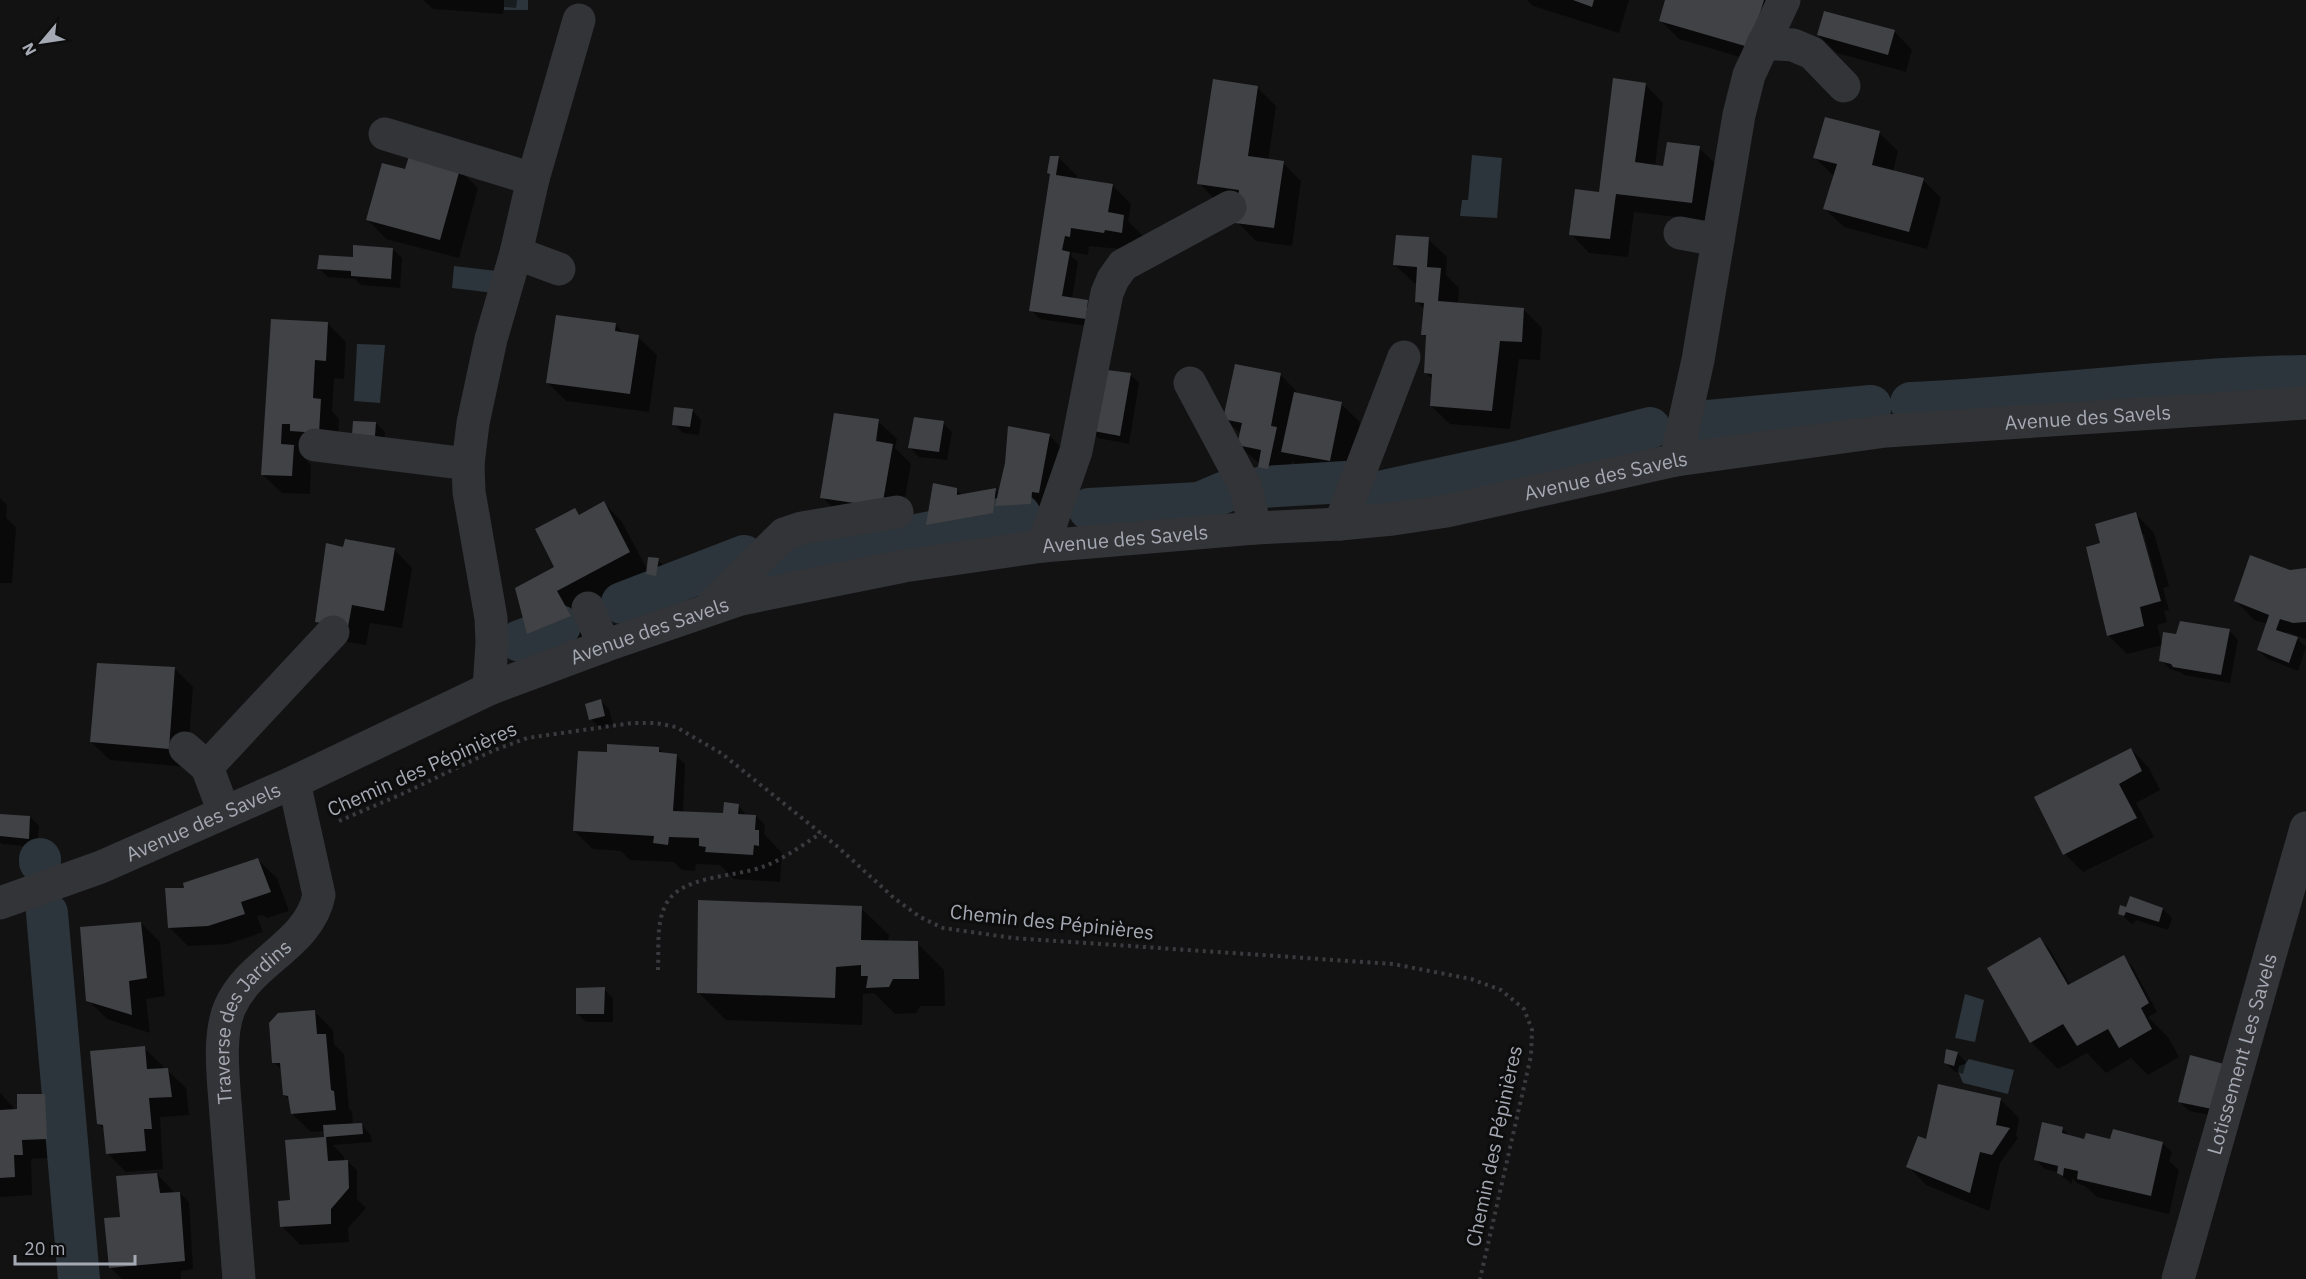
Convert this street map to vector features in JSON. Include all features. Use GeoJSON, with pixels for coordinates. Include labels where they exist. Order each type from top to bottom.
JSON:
{"type":"FeatureCollection","features":[{"type":"Feature","properties":{"kind":"street"},"geometry":{"type":"LineString","coordinates":[[1676,460],[1698,360],[1740,115],[1749,75],[1784,0]]}},
{"type":"Feature","properties":{"kind":"street"},"geometry":{"type":"LineString","coordinates":[[489,689],[491,618],[469,492],[468,464],[478,394],[516,253],[533,179],[579,20]]}},
{"type":"Feature","properties":{"kind":"street"},"geometry":{"type":"LineString","coordinates":[[1763,43],[1793,45],[1812,53],[1844,86]]}},
{"type":"Feature","properties":{"kind":"street"},"geometry":{"type":"LineString","coordinates":[[385,134],[533,179]]}},
{"type":"Feature","properties":{"kind":"street"},"geometry":{"type":"LineString","coordinates":[[1043,546],[1084,453],[1102,352],[1107,293],[1113,279],[1123,265],[1230,207]]}},
{"type":"Feature","properties":{"kind":"street"},"geometry":{"type":"LineString","coordinates":[[1680,233],[1718,240]]}},
{"type":"Feature","properties":{"kind":"street"},"geometry":{"type":"LineString","coordinates":[[516,253],[559,269]]}},
{"type":"Feature","properties":{"kind":"street"},"geometry":{"type":"LineString","coordinates":[[1340,524],[1404,357]]}},
{"type":"Feature","properties":{"kind":"street"},"geometry":{"type":"LineString","coordinates":[[1190,383],[1246,488],[1255,528]]}},
{"type":"Feature","properties":{"kind":"street","name":"Avenue des Savels"},"geometry":{"type":"LineString","coordinates":[[0,903],[101,867],[294,782],[489,689],[741,598],[904,566],[1043,546],[1255,528],[1340,524],[1447,511],[1676,460],[1886,431],[2306,403]]}},
{"type":"Feature","properties":{"kind":"street"},"geometry":{"type":"LineString","coordinates":[[315,445],[468,464]]}},
{"type":"Feature","properties":{"kind":"street"},"geometry":{"type":"LineString","coordinates":[[708,609],[784,534],[802,528],[897,512]]}},
{"type":"Feature","properties":{"kind":"street"},"geometry":{"type":"LineString","coordinates":[[588,608],[604,646]]}},
{"type":"Feature","properties":{"kind":"street"},"geometry":{"type":"LineString","coordinates":[[224,812],[196,758],[333,632]]}},
{"type":"Feature","properties":{"kind":"street","name":"Traverse des Jardins"},"geometry":{"type":"LineString","coordinates":[[239,1279],[223,1070],[226,1025],[230,1008],[241,988],[311,920],[317,908],[319,895],[294,782]]}},
{"type":"Feature","properties":{"kind":"street","name":"Lotissement Les Savels"},"geometry":{"type":"LineString","coordinates":[[2178,1279],[2306,828]]}},
{"type":"Feature","properties":{"kind":"path","name":"Chemin des Pépinières"},"geometry":{"type":"LineString","coordinates":[[308,838],[332,824],[492,751],[527,738],[632,723],[656,723],[676,727],[721,753],[821,833],[894,898],[920,917],[943,928],[1013,938],[1393,964],[1471,979],[1501,990],[1524,1009],[1532,1030],[1531,1056],[1480,1279]]}},
{"type":"Feature","properties":{"kind":"path"},"geometry":{"type":"LineString","coordinates":[[658,970],[660,918],[675,891],[688,884],[764,866],[821,833]]}},
{"type":"Feature","properties":{"kind":"shaded area"},"geometry":{"type":"Polygon","coordinates":[[[504,0],[528,0],[528,10],[504,10],[504,0]]]}},
{"type":"Feature","properties":{"kind":"shaded area"},"geometry":{"type":"Polygon","coordinates":[[[1472,155],[1502,158],[1497,218],[1460,216],[1462,200],[1468,200],[1472,155]]]}},
{"type":"Feature","properties":{"kind":"shaded area"},"geometry":{"type":"Polygon","coordinates":[[[454,266],[497,271],[494,293],[452,288],[454,266]]]}},
{"type":"Feature","properties":{"kind":"shaded area"},"geometry":{"type":"Polygon","coordinates":[[[357,344],[385,345],[380,403],[354,401],[357,344]]]}},
{"type":"Feature","properties":{"kind":"shaded area"},"geometry":{"type":"Polygon","coordinates":[[[1965,994],[1984,1000],[1975,1042],[1955,1038],[1965,994]]]}},
{"type":"Feature","properties":{"kind":"shaded area"},"geometry":{"type":"Polygon","coordinates":[[[1969,1059],[2014,1070],[2008,1094],[1963,1083],[1958,1071],[1959,1066],[1965,1064],[1969,1059]]]}},
{"type":"Feature","properties":{"kind":"building"},"geometry":{"type":"Polygon","coordinates":[[[1573,0],[1594,0],[1592,7],[1573,0]]]}},
{"type":"Feature","properties":{"kind":"building"},"geometry":{"type":"Polygon","coordinates":[[[1665,0],[1764,0],[1752,39],[1748,38],[1745,46],[1659,21],[1665,0]]]}},
{"type":"Feature","properties":{"kind":"building"},"geometry":{"type":"Polygon","coordinates":[[[1824,11],[1895,30],[1888,55],[1817,35],[1824,11]]]}},
{"type":"Feature","properties":{"kind":"building"},"geometry":{"type":"Polygon","coordinates":[[[1613,78],[1646,83],[1635,162],[1663,166],[1667,142],[1700,146],[1692,203],[1616,194],[1610,239],[1569,235],[1575,189],[1599,192],[1613,78]]]}},
{"type":"Feature","properties":{"kind":"building"},"geometry":{"type":"Polygon","coordinates":[[[1213,79],[1258,86],[1248,156],[1284,161],[1274,228],[1235,223],[1239,190],[1197,184],[1213,79]]]}},
{"type":"Feature","properties":{"kind":"building"},"geometry":{"type":"Polygon","coordinates":[[[1825,117],[1880,131],[1872,165],[1924,178],[1909,232],[1823,209],[1837,164],[1813,158],[1825,117]]]}},
{"type":"Feature","properties":{"kind":"building"},"geometry":{"type":"Polygon","coordinates":[[[409,156],[460,169],[440,240],[366,220],[382,163],[405,169],[409,156]]]}},
{"type":"Feature","properties":{"kind":"building"},"geometry":{"type":"Polygon","coordinates":[[[1050,156],[1059,156],[1056,175],[1113,184],[1108,212],[1124,215],[1122,233],[1071,228],[1070,237],[1065,236],[1062,250],[1070,252],[1062,296],[1088,300],[1086,319],[1029,311],[1050,174],[1047,173],[1050,156]]]}},
{"type":"Feature","properties":{"kind":"building"},"geometry":{"type":"Polygon","coordinates":[[[1396,235],[1429,237],[1427,267],[1441,268],[1438,301],[1524,308],[1522,342],[1500,341],[1492,411],[1430,406],[1432,374],[1424,373],[1426,335],[1421,335],[1424,303],[1415,302],[1417,267],[1393,265],[1396,235]]]}},
{"type":"Feature","properties":{"kind":"building"},"geometry":{"type":"Polygon","coordinates":[[[353,245],[393,248],[391,279],[351,276],[351,271],[317,269],[319,255],[353,257],[353,245]]]}},
{"type":"Feature","properties":{"kind":"building"},"geometry":{"type":"Polygon","coordinates":[[[556,315],[616,323],[615,331],[639,335],[630,394],[546,383],[556,315]]]}},
{"type":"Feature","properties":{"kind":"building"},"geometry":{"type":"Polygon","coordinates":[[[271,319],[328,322],[326,361],[315,360],[313,398],[321,399],[319,433],[290,431],[290,424],[282,424],[281,444],[294,445],[292,476],[261,475],[271,319]]]}},
{"type":"Feature","properties":{"kind":"building"},"geometry":{"type":"Polygon","coordinates":[[[1235,364],[1281,373],[1271,426],[1277,427],[1268,469],[1258,467],[1261,450],[1237,445],[1242,423],[1223,419],[1235,364]]]}},
{"type":"Feature","properties":{"kind":"building"},"geometry":{"type":"Polygon","coordinates":[[[1099,369],[1131,373],[1120,436],[1088,430],[1099,369]]]}},
{"type":"Feature","properties":{"kind":"building"},"geometry":{"type":"Polygon","coordinates":[[[1294,392],[1342,402],[1330,461],[1281,452],[1294,392]]]}},
{"type":"Feature","properties":{"kind":"building"},"geometry":{"type":"Polygon","coordinates":[[[674,407],[693,409],[690,427],[672,425],[674,407]]]}},
{"type":"Feature","properties":{"kind":"building"},"geometry":{"type":"Polygon","coordinates":[[[834,413],[879,419],[876,441],[893,444],[882,507],[820,498],[834,413]]]}},
{"type":"Feature","properties":{"kind":"building"},"geometry":{"type":"Polygon","coordinates":[[[914,417],[944,421],[939,452],[908,448],[914,417]]]}},
{"type":"Feature","properties":{"kind":"building"},"geometry":{"type":"Polygon","coordinates":[[[353,421],[376,422],[375,436],[352,435],[353,421]]]}},
{"type":"Feature","properties":{"kind":"building"},"geometry":{"type":"Polygon","coordinates":[[[1008,426],[1050,434],[1039,493],[1032,492],[1031,504],[995,506],[1005,463],[1008,426]]]}},
{"type":"Feature","properties":{"kind":"building"},"geometry":{"type":"Polygon","coordinates":[[[933,483],[957,488],[957,495],[996,488],[993,513],[926,525],[933,483]]]}},
{"type":"Feature","properties":{"kind":"building"},"geometry":{"type":"Polygon","coordinates":[[[604,501],[630,552],[557,591],[571,616],[527,634],[515,588],[554,567],[535,529],[575,508],[579,515],[604,501]]]}},
{"type":"Feature","properties":{"kind":"building"},"geometry":{"type":"Polygon","coordinates":[[[2136,512],[2161,601],[2140,607],[2144,626],[2107,636],[2086,547],[2100,543],[2095,524],[2136,512]]]}},
{"type":"Feature","properties":{"kind":"building"},"geometry":{"type":"Polygon","coordinates":[[[345,539],[395,548],[384,611],[352,605],[348,627],[315,622],[326,543],[343,547],[345,539]]]}},
{"type":"Feature","properties":{"kind":"building"},"geometry":{"type":"Polygon","coordinates":[[[2250,555],[2290,570],[2306,568],[2306,622],[2293,623],[2280,619],[2276,630],[2298,637],[2289,663],[2257,650],[2269,615],[2234,601],[2250,555]]]}},
{"type":"Feature","properties":{"kind":"building"},"geometry":{"type":"Polygon","coordinates":[[[648,557],[659,558],[656,576],[646,574],[648,557]]]}},
{"type":"Feature","properties":{"kind":"building"},"geometry":{"type":"Polygon","coordinates":[[[2180,621],[2230,629],[2221,675],[2173,667],[2171,664],[2159,661],[2163,632],[2176,634],[2180,621]]]}},
{"type":"Feature","properties":{"kind":"building"},"geometry":{"type":"Polygon","coordinates":[[[97,663],[175,667],[169,749],[90,742],[97,663]]]}},
{"type":"Feature","properties":{"kind":"building"},"geometry":{"type":"Polygon","coordinates":[[[601,699],[605,716],[589,720],[585,704],[601,699]]]}},
{"type":"Feature","properties":{"kind":"building"},"geometry":{"type":"Polygon","coordinates":[[[607,744],[659,747],[659,752],[677,754],[673,811],[723,813],[724,802],[739,804],[738,814],[756,815],[755,830],[759,830],[759,846],[754,845],[753,855],[705,852],[706,847],[699,846],[699,838],[669,837],[668,845],[653,843],[654,836],[573,831],[578,751],[607,752],[607,744]]]}},
{"type":"Feature","properties":{"kind":"building"},"geometry":{"type":"Polygon","coordinates":[[[2131,748],[2142,771],[2119,784],[2137,818],[2063,855],[2034,797],[2131,748]]]}},
{"type":"Feature","properties":{"kind":"building"},"geometry":{"type":"Polygon","coordinates":[[[0,814],[30,816],[29,839],[0,836],[0,814]]]}},
{"type":"Feature","properties":{"kind":"building"},"geometry":{"type":"Polygon","coordinates":[[[258,858],[271,892],[241,902],[245,914],[208,926],[168,928],[165,888],[184,888],[183,883],[258,858]]]}},
{"type":"Feature","properties":{"kind":"building"},"geometry":{"type":"Polygon","coordinates":[[[2130,896],[2163,908],[2159,922],[2126,912],[2124,916],[2118,914],[2120,905],[2126,907],[2130,896]]]}},
{"type":"Feature","properties":{"kind":"building"},"geometry":{"type":"Polygon","coordinates":[[[698,900],[862,906],[861,940],[918,941],[919,979],[893,979],[889,987],[866,988],[868,976],[861,976],[861,965],[836,967],[835,998],[697,993],[698,900]]]}},
{"type":"Feature","properties":{"kind":"building"},"geometry":{"type":"Polygon","coordinates":[[[141,922],[147,978],[129,981],[132,1015],[86,1001],[80,927],[141,922]]]}},
{"type":"Feature","properties":{"kind":"building"},"geometry":{"type":"Polygon","coordinates":[[[2040,937],[2068,985],[2124,955],[2149,1003],[2141,1008],[2152,1029],[2119,1048],[2108,1029],[2077,1046],[2063,1024],[2030,1043],[1987,968],[2040,937]]]}},
{"type":"Feature","properties":{"kind":"building"},"geometry":{"type":"Polygon","coordinates":[[[605,987],[604,1014],[576,1014],[576,988],[605,987]]]}},
{"type":"Feature","properties":{"kind":"building"},"geometry":{"type":"Polygon","coordinates":[[[315,1010],[317,1034],[326,1034],[331,1090],[334,1091],[336,1110],[291,1114],[288,1096],[283,1095],[280,1063],[272,1063],[269,1023],[278,1013],[315,1010]]]}},
{"type":"Feature","properties":{"kind":"building"},"geometry":{"type":"Polygon","coordinates":[[[145,1046],[147,1069],[168,1068],[172,1097],[149,1098],[152,1129],[144,1129],[146,1151],[106,1154],[103,1125],[97,1124],[90,1051],[145,1046]]]}},
{"type":"Feature","properties":{"kind":"building"},"geometry":{"type":"Polygon","coordinates":[[[1946,1049],[1958,1052],[1954,1066],[1944,1063],[1946,1049]]]}},
{"type":"Feature","properties":{"kind":"building"},"geometry":{"type":"Polygon","coordinates":[[[2190,1055],[2224,1064],[2212,1109],[2178,1102],[2190,1055]]]}},
{"type":"Feature","properties":{"kind":"building"},"geometry":{"type":"Polygon","coordinates":[[[1938,1084],[2001,1098],[1996,1125],[2010,1128],[1992,1155],[1980,1152],[1970,1193],[1906,1167],[1918,1136],[1926,1139],[1938,1084]]]}},
{"type":"Feature","properties":{"kind":"building"},"geometry":{"type":"Polygon","coordinates":[[[17,1094],[45,1094],[47,1139],[22,1140],[23,1155],[14,1155],[15,1177],[0,1178],[0,1110],[17,1109],[17,1094]]]}},
{"type":"Feature","properties":{"kind":"building"},"geometry":{"type":"Polygon","coordinates":[[[2042,1122],[2063,1127],[2062,1133],[2084,1139],[2086,1133],[2110,1139],[2113,1129],[2163,1142],[2151,1196],[2077,1179],[2078,1171],[2064,1168],[2063,1176],[2057,1173],[2058,1166],[2034,1160],[2042,1122]]]}},
{"type":"Feature","properties":{"kind":"building"},"geometry":{"type":"Polygon","coordinates":[[[362,1123],[363,1134],[326,1137],[328,1161],[348,1160],[349,1188],[331,1209],[331,1224],[280,1227],[278,1201],[290,1200],[285,1140],[324,1137],[323,1125],[362,1123]]]}},
{"type":"Feature","properties":{"kind":"building"},"geometry":{"type":"Polygon","coordinates":[[[157,1173],[160,1193],[180,1192],[185,1261],[109,1268],[104,1218],[120,1217],[116,1176],[157,1173]]]}},
{"type":"Feature","properties":{"kind":"waterway"},"geometry":{"type":"LineString","coordinates":[[1911,403],[2207,380],[2306,376]]}},
{"type":"Feature","properties":{"kind":"waterway"},"geometry":{"type":"LineString","coordinates":[[1697,422],[1871,406]]}},
{"type":"Feature","properties":{"kind":"waterway"},"geometry":{"type":"LineString","coordinates":[[1379,492],[1517,462],[1650,428]]}},
{"type":"Feature","properties":{"kind":"waterway"},"geometry":{"type":"LineString","coordinates":[[1263,487],[1345,482]]}},
{"type":"Feature","properties":{"kind":"waterway"},"geometry":{"type":"LineString","coordinates":[[1089,509],[1199,503],[1225,492]]}},
{"type":"Feature","properties":{"kind":"waterway"},"geometry":{"type":"LineString","coordinates":[[773,569],[900,538],[1020,515]]}},
{"type":"Feature","properties":{"kind":"waterway"},"geometry":{"type":"LineString","coordinates":[[622,603],[744,556]]}},
{"type":"Feature","properties":{"kind":"waterway"},"geometry":{"type":"LineString","coordinates":[[520,641],[560,626]]}},
{"type":"Feature","properties":{"kind":"waterway"},"geometry":{"type":"LineString","coordinates":[[47,913],[79,1279]]}}]}
